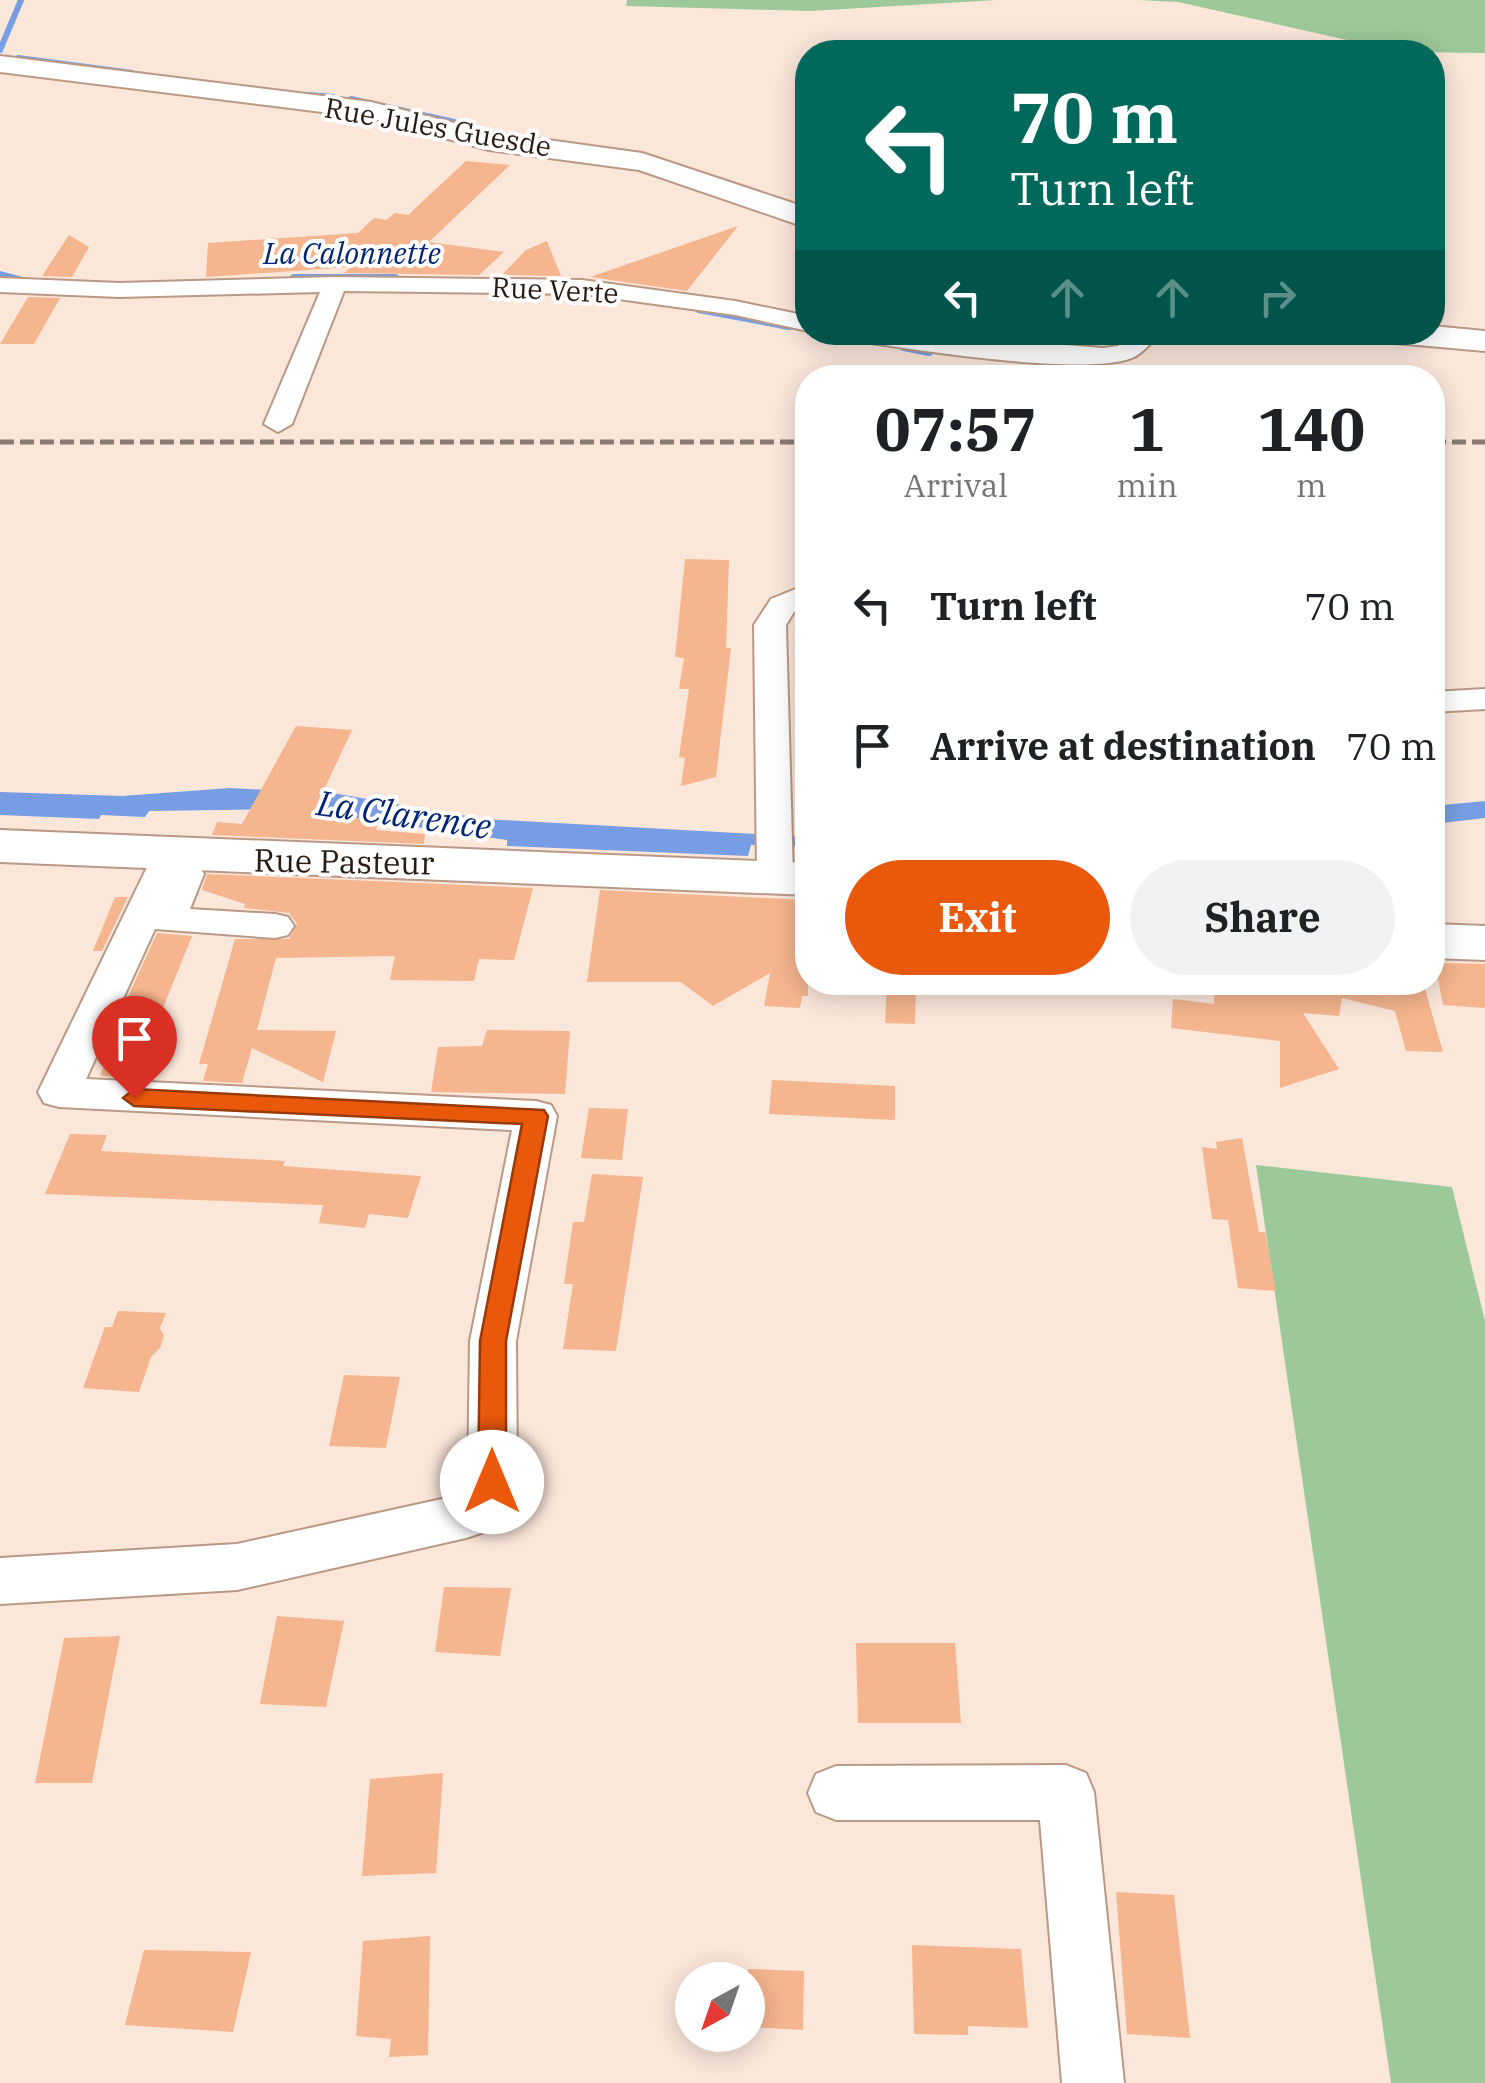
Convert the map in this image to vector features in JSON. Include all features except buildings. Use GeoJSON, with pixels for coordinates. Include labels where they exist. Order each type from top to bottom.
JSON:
{"type":"FeatureCollection","features":[{"type":"Feature","properties":{"kind":"street","name":"Rue Jules Guesde"},"geometry":{"type":"LineString","coordinates":[[0,64],[371,110],[489,140],[642,162],[722,186],[795,214]]}},
{"type":"Feature","properties":{"kind":"street","name":"Rue Verte"},"geometry":{"type":"LineString","coordinates":[[0,285],[120,290],[336,284],[582,287],[735,308],[795,321]]}},
{"type":"Feature","properties":{"kind":"street"},"geometry":{"type":"LineString","coordinates":[[278,424],[336,284]]}},
{"type":"Feature","properties":{"kind":"street"},"geometry":{"type":"LineString","coordinates":[[1445,337],[1485,341]]}},
{"type":"Feature","properties":{"kind":"street"},"geometry":{"type":"LineString","coordinates":[[934,345],[1102,356],[1126,352],[1134,345]]}},
{"type":"Feature","properties":{"kind":"street"},"geometry":{"type":"LineString","coordinates":[[784,860],[770,625],[782,606],[795,600]]}},
{"type":"Feature","properties":{"kind":"street"},"geometry":{"type":"LineString","coordinates":[[1445,701],[1485,699]]}},
{"type":"Feature","properties":{"kind":"street","name":"Rue Pasteur"},"geometry":{"type":"LineString","coordinates":[[0,846],[182,856],[784,860]]}},
{"type":"Feature","properties":{"kind":"street"},"geometry":{"type":"LineString","coordinates":[[182,856],[167,920],[275,926]]}},
{"type":"Feature","properties":{"kind":"street"},"geometry":{"type":"LineString","coordinates":[[0,1581],[237,1567],[466,1516],[492,1482],[493,1341],[536,1116],[248,1106],[59,1092],[182,856]]}},
{"type":"Feature","properties":{"kind":"street"},"geometry":{"type":"LineString","coordinates":[[1445,941],[1485,943]]}},
{"type":"Feature","properties":{"kind":"street"},"geometry":{"type":"LineString","coordinates":[[836,1792],[1066,1792],[1093,2083]]}},
{"type":"Feature","properties":{"kind":"green space"},"geometry":{"type":"Polygon","coordinates":[[[627,0],[997,0],[810,11],[626,6],[627,0]]]}},
{"type":"Feature","properties":{"kind":"green space"},"geometry":{"type":"Polygon","coordinates":[[[1138,0],[1485,0],[1485,53],[1445,53],[1445,40],[1347,40],[1178,2],[1138,0]]]}},
{"type":"Feature","properties":{"kind":"green space"},"geometry":{"type":"Polygon","coordinates":[[[1256,1165],[1452,1187],[1485,1321],[1485,2083],[1391,2083],[1256,1165]]]}},
{"type":"Feature","properties":{"kind":"water","name":"La Clarence"},"geometry":{"type":"Polygon","coordinates":[[[230,788],[338,794],[485,819],[795,836],[795,847],[751,845],[748,856],[507,846],[507,840],[293,809],[149,811],[145,817],[101,815],[99,819],[0,815],[0,792],[122,796],[230,788]]]}},
{"type":"Feature","properties":{"kind":"water"},"geometry":{"type":"Polygon","coordinates":[[[1485,801],[1485,818],[1445,823],[1445,805],[1485,801]]]}},
{"type":"Feature","properties":{"kind":"waterway"},"geometry":{"type":"LineString","coordinates":[[0,50],[21,0]]}},
{"type":"Feature","properties":{"kind":"waterway"},"geometry":{"type":"LineString","coordinates":[[18,58],[132,73]]}},
{"type":"Feature","properties":{"kind":"waterway"},"geometry":{"type":"LineString","coordinates":[[309,95],[333,97]]}},
{"type":"Feature","properties":{"kind":"waterway"},"geometry":{"type":"LineString","coordinates":[[351,99],[454,122]]}},
{"type":"Feature","properties":{"kind":"waterway"},"geometry":{"type":"LineString","coordinates":[[462,124],[474,128]]}},
{"type":"Feature","properties":{"kind":"waterway","name":"La Calonnette"},"geometry":{"type":"LineString","coordinates":[[0,275],[19,280]]}},
{"type":"Feature","properties":{"kind":"waterway","name":"La Calonnette"},"geometry":{"type":"LineString","coordinates":[[294,278],[395,278]]}},
{"type":"Feature","properties":{"kind":"waterway","name":"La Calonnette"},"geometry":{"type":"LineString","coordinates":[[699,309],[789,326]]}},
{"type":"Feature","properties":{"kind":"waterway","name":"La Calonnette"},"geometry":{"type":"LineString","coordinates":[[904,347],[929,352]]}},
{"type":"Feature","properties":{"kind":"railway"},"geometry":{"type":"LineString","coordinates":[[0,442],[795,442]]}},
{"type":"Feature","properties":{"kind":"railway"},"geometry":{"type":"LineString","coordinates":[[1445,442],[1485,442]]}},
{"type":"Feature","properties":{"kind":"route"},"geometry":{"type":"LineString","coordinates":[[134,1098],[536,1116],[493,1341],[492,1482]]}}]}
